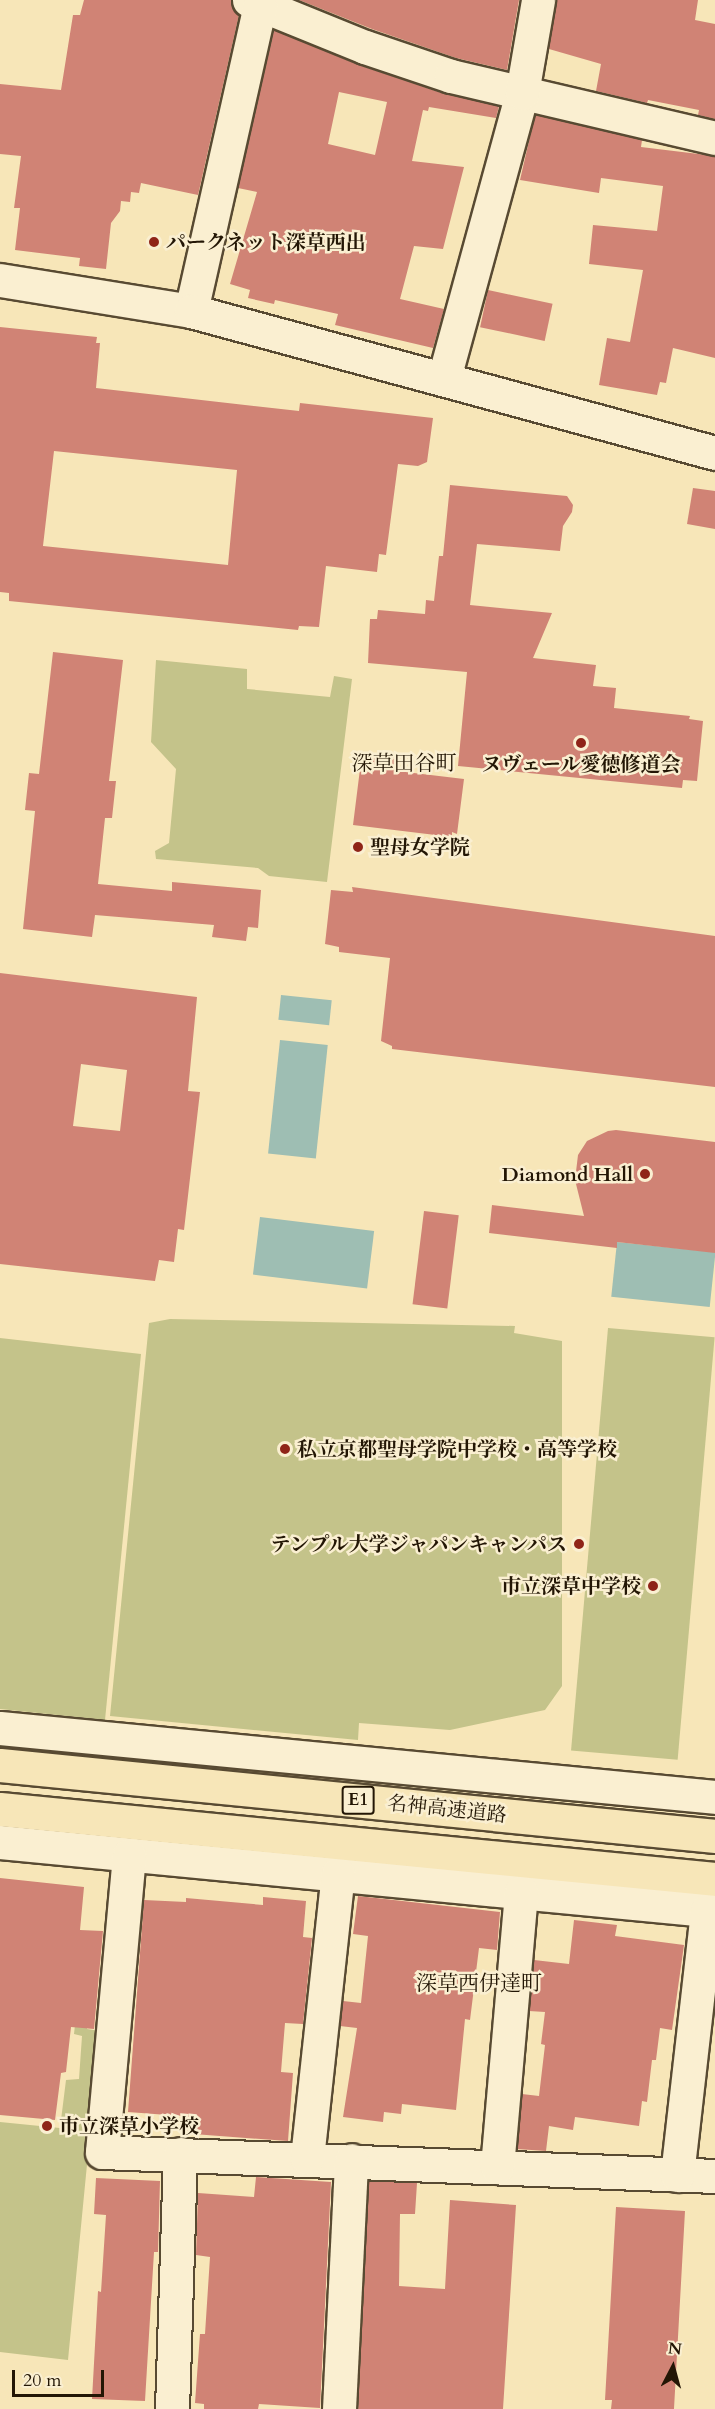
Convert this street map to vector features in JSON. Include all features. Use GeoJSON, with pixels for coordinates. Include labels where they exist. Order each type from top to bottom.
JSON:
{"type":"FeatureCollection","features":[{"type":"Feature","properties":{"kind":"highway","name":"名神高速道路"},"geometry":{"type":"LineString","coordinates":[[0,1765],[715,1836]]}},
{"type":"Feature","properties":{"kind":"highway","name":"E1"},"geometry":{"type":"LineString","coordinates":[[0,1809],[715,1879]]}},
{"type":"Feature","properties":{"kind":"street"},"geometry":{"type":"LineString","coordinates":[[444,378],[522,93],[538,0]]}},
{"type":"Feature","properties":{"kind":"street"},"geometry":{"type":"LineString","coordinates":[[190,311],[254,3],[365,48],[451,76],[715,138]]}},
{"type":"Feature","properties":{"kind":"street"},"geometry":{"type":"LineString","coordinates":[[0,280],[190,311],[715,453]]}},
{"type":"Feature","properties":{"kind":"street"},"geometry":{"type":"LineString","coordinates":[[0,1728],[715,1797]]}},
{"type":"Feature","properties":{"kind":"street"},"geometry":{"type":"LineString","coordinates":[[0,1842],[711,1911],[677,2175]]}},
{"type":"Feature","properties":{"kind":"street"},"geometry":{"type":"LineString","coordinates":[[129,1855],[102,2152],[307,2158],[715,2176]]}},
{"type":"Feature","properties":{"kind":"street"},"geometry":{"type":"LineString","coordinates":[[307,2158],[338,1874]]}},
{"type":"Feature","properties":{"kind":"street"},"geometry":{"type":"LineString","coordinates":[[497,2167],[521,1892]]}},
{"type":"Feature","properties":{"kind":"street"},"geometry":{"type":"LineString","coordinates":[[172,2409],[180,2154]]}},
{"type":"Feature","properties":{"kind":"street"},"geometry":{"type":"LineString","coordinates":[[339,2409],[351,2160]]}},
{"type":"Feature","properties":{"kind":"shaded area"},"geometry":{"type":"Polygon","coordinates":[[[156,660],[247,669],[247,689],[330,697],[334,676],[352,679],[327,882],[269,876],[258,868],[156,859],[155,851],[169,843],[176,769],[151,742],[156,660]]]}},
{"type":"Feature","properties":{"kind":"shaded area"},"geometry":{"type":"Polygon","coordinates":[[[170,1319],[515,1326],[514,1333],[562,1341],[562,1686],[545,1710],[450,1730],[359,1723],[358,1740],[110,1716],[149,1323],[170,1319]]]}},
{"type":"Feature","properties":{"kind":"shaded area","name":"市立深草中学校"},"geometry":{"type":"Polygon","coordinates":[[[608,1328],[715,1337],[678,1760],[571,1750],[608,1328]]]}},
{"type":"Feature","properties":{"kind":"shaded area"},"geometry":{"type":"Polygon","coordinates":[[[0,1338],[141,1354],[105,1720],[0,1709],[0,1338]]]}},
{"type":"Feature","properties":{"kind":"shaded area"},"geometry":{"type":"Polygon","coordinates":[[[85,1931],[94,1932],[87,2029],[100,2031],[68,2360],[0,2352],[0,2122],[60,2128],[66,2080],[79,2079],[82,2036],[74,2034],[85,1931]]]}},
{"type":"Feature","properties":{"kind":"water"},"geometry":{"type":"Polygon","coordinates":[[[281,995],[332,1000],[329,1025],[278,1020],[281,995]]]}},
{"type":"Feature","properties":{"kind":"water"},"geometry":{"type":"Polygon","coordinates":[[[280,1040],[328,1045],[316,1158],[268,1153],[280,1040]]]}},
{"type":"Feature","properties":{"kind":"water"},"geometry":{"type":"Polygon","coordinates":[[[260,1217],[374,1231],[367,1289],[253,1275],[260,1217]]]}},
{"type":"Feature","properties":{"kind":"water"},"geometry":{"type":"Polygon","coordinates":[[[617,1242],[715,1252],[710,1307],[611,1297],[617,1242]]]}},
{"type":"Feature","properties":{"kind":"building"},"geometry":{"type":"Polygon","coordinates":[[[84,0],[231,0],[234,11],[239,15],[198,195],[141,183],[139,193],[131,192],[130,202],[121,201],[120,211],[111,223],[106,269],[79,266],[80,258],[15,250],[20,208],[14,208],[21,156],[0,154],[0,84],[61,90],[73,15],[80,15],[84,0]]]}},
{"type":"Feature","properties":{"kind":"building"},"geometry":{"type":"Polygon","coordinates":[[[299,0],[519,0],[507,70],[456,58],[372,29],[299,0]]]}},
{"type":"Feature","properties":{"kind":"building"},"geometry":{"type":"Polygon","coordinates":[[[556,0],[698,0],[695,20],[715,24],[715,119],[698,115],[699,110],[648,100],[647,103],[596,91],[601,64],[549,49],[556,0]]]}},
{"type":"Feature","properties":{"kind":"building"},"geometry":{"type":"Polygon","coordinates":[[[274,30],[359,65],[445,94],[499,106],[496,118],[429,107],[428,111],[423,110],[412,161],[464,167],[443,249],[414,246],[400,299],[444,309],[433,348],[335,325],[338,314],[275,300],[274,304],[248,298],[250,290],[230,284],[257,192],[238,188],[274,30]],[[339,92],[328,144],[375,155],[387,102],[339,92]]]}},
{"type":"Feature","properties":{"kind":"building"},"geometry":{"type":"Polygon","coordinates":[[[535,115],[642,140],[641,147],[715,156],[715,358],[673,348],[666,383],[660,382],[657,395],[599,385],[607,338],[630,342],[643,270],[589,264],[593,225],[657,231],[663,186],[601,178],[599,193],[520,180],[535,115]]]}},
{"type":"Feature","properties":{"kind":"building"},"geometry":{"type":"Polygon","coordinates":[[[488,290],[553,304],[545,341],[480,327],[488,290]]]}},
{"type":"Feature","properties":{"kind":"building"},"geometry":{"type":"Polygon","coordinates":[[[0,327],[97,337],[96,343],[100,343],[96,388],[299,411],[300,403],[433,418],[427,462],[418,466],[398,464],[386,555],[379,554],[377,572],[326,566],[319,627],[299,626],[298,630],[9,601],[9,593],[0,592],[0,327]],[[54,451],[43,546],[228,565],[237,470],[54,451]]]}},
{"type":"Feature","properties":{"kind":"building"},"geometry":{"type":"Polygon","coordinates":[[[450,485],[567,496],[573,505],[572,512],[563,526],[560,551],[477,544],[470,605],[552,613],[533,658],[596,665],[593,686],[616,688],[614,708],[690,716],[689,719],[703,721],[697,781],[683,780],[682,788],[458,766],[467,672],[368,663],[370,619],[377,619],[378,610],[425,614],[426,600],[434,601],[439,556],[443,556],[450,485]]]}},
{"type":"Feature","properties":{"kind":"building"},"geometry":{"type":"Polygon","coordinates":[[[693,488],[715,491],[715,529],[687,524],[693,488]]]}},
{"type":"Feature","properties":{"kind":"building"},"geometry":{"type":"Polygon","coordinates":[[[53,652],[123,660],[109,781],[116,781],[112,818],[105,818],[98,884],[172,891],[172,882],[261,890],[258,928],[248,927],[246,941],[212,937],[214,925],[95,915],[92,937],[23,929],[35,811],[25,810],[29,773],[39,774],[53,652]]]}},
{"type":"Feature","properties":{"kind":"building"},"geometry":{"type":"Polygon","coordinates":[[[362,753],[399,757],[397,771],[464,779],[457,834],[452,832],[452,837],[353,825],[362,753]]]}},
{"type":"Feature","properties":{"kind":"building"},"geometry":{"type":"Polygon","coordinates":[[[352,887],[715,936],[715,1087],[392,1049],[392,1046],[381,1041],[390,958],[339,952],[339,947],[325,944],[331,890],[353,892],[352,887]]]}},
{"type":"Feature","properties":{"kind":"building"},"geometry":{"type":"Polygon","coordinates":[[[0,973],[197,997],[188,1091],[200,1092],[184,1230],[178,1229],[174,1262],[159,1260],[155,1281],[0,1264],[0,973]],[[81,1064],[73,1126],[120,1131],[127,1070],[81,1064]]]}},
{"type":"Feature","properties":{"kind":"building","name":"Diamond Hall"},"geometry":{"type":"Polygon","coordinates":[[[616,1130],[715,1142],[715,1253],[617,1242],[617,1248],[489,1233],[492,1205],[584,1216],[575,1180],[578,1155],[587,1141],[608,1131],[616,1130]]]}},
{"type":"Feature","properties":{"kind":"building"},"geometry":{"type":"Polygon","coordinates":[[[424,1211],[459,1215],[447,1309],[413,1304],[424,1211]]]}},
{"type":"Feature","properties":{"kind":"building"},"geometry":{"type":"Polygon","coordinates":[[[0,1878],[84,1887],[80,1930],[103,1931],[94,2029],[71,2027],[66,2072],[61,2073],[55,2120],[0,2115],[0,1878]]]}},
{"type":"Feature","properties":{"kind":"building"},"geometry":{"type":"Polygon","coordinates":[[[358,1896],[500,1912],[497,1950],[479,1948],[470,2020],[465,2019],[456,2110],[402,2104],[401,2114],[384,2112],[383,2122],[343,2117],[357,2028],[340,2026],[343,2001],[361,2003],[368,1936],[353,1934],[358,1896]]]}},
{"type":"Feature","properties":{"kind":"building"},"geometry":{"type":"Polygon","coordinates":[[[263,1897],[306,1901],[303,1937],[312,1938],[303,2024],[285,2023],[281,2072],[293,2073],[288,2141],[180,2133],[181,2116],[128,2112],[144,1900],[186,1902],[186,1898],[263,1905],[263,1897]]]}},
{"type":"Feature","properties":{"kind":"building"},"geometry":{"type":"Polygon","coordinates":[[[574,1920],[617,1925],[615,1936],[684,1945],[672,2030],[660,2028],[656,2060],[652,2060],[647,2102],[642,2101],[639,2126],[575,2117],[573,2130],[549,2126],[546,2151],[517,2149],[522,2094],[539,2096],[545,2045],[541,2044],[545,2012],[529,2011],[534,1960],[569,1964],[574,1920]]]}},
{"type":"Feature","properties":{"kind":"building"},"geometry":{"type":"Polygon","coordinates":[[[256,2177],[331,2182],[320,2408],[259,2404],[258,2409],[204,2409],[204,2404],[195,2403],[200,2334],[205,2334],[210,2257],[196,2255],[198,2193],[254,2197],[256,2177]]]}},
{"type":"Feature","properties":{"kind":"building"},"geometry":{"type":"Polygon","coordinates":[[[96,2178],[160,2181],[158,2252],[154,2252],[145,2401],[92,2399],[98,2291],[101,2292],[106,2215],[94,2214],[96,2178]]]}},
{"type":"Feature","properties":{"kind":"building"},"geometry":{"type":"Polygon","coordinates":[[[369,2181],[417,2183],[415,2214],[400,2214],[399,2286],[445,2289],[450,2200],[516,2205],[503,2409],[358,2409],[369,2181]]]}},
{"type":"Feature","properties":{"kind":"building"},"geometry":{"type":"Polygon","coordinates":[[[616,2207],[685,2211],[674,2409],[611,2409],[612,2400],[605,2400],[616,2207]]]}},
{"type":"Feature","properties":{"kind":"place","name":"パークネット深草西出"},"geometry":{"type":"Point","coordinates":[154,242]}},
{"type":"Feature","properties":{"kind":"place","name":"ヌヴェール愛徳修道会"},"geometry":{"type":"Point","coordinates":[581,743]}},
{"type":"Feature","properties":{"kind":"place","name":"聖母女学院"},"geometry":{"type":"Point","coordinates":[358,847]}},
{"type":"Feature","properties":{"kind":"place","name":"Diamond Hall"},"geometry":{"type":"Point","coordinates":[645,1174]}},
{"type":"Feature","properties":{"kind":"place","name":"私立京都聖母学院中学校・高等学校"},"geometry":{"type":"Point","coordinates":[285,1449]}},
{"type":"Feature","properties":{"kind":"place","name":"テンプル大学ジャパンキャンパス"},"geometry":{"type":"Point","coordinates":[579,1544]}},
{"type":"Feature","properties":{"kind":"place","name":"市立深草中学校"},"geometry":{"type":"Point","coordinates":[653,1586]}},
{"type":"Feature","properties":{"kind":"place","name":"市立深草小学校"},"geometry":{"type":"Point","coordinates":[47,2126]}},
{"type":"Feature","properties":{"kind":"district","name":"深草田谷町"},"geometry":{"type":"Point","coordinates":[404,764]}},
{"type":"Feature","properties":{"kind":"district","name":"深草西伊達町"},"geometry":{"type":"Point","coordinates":[479,1984]}}]}
